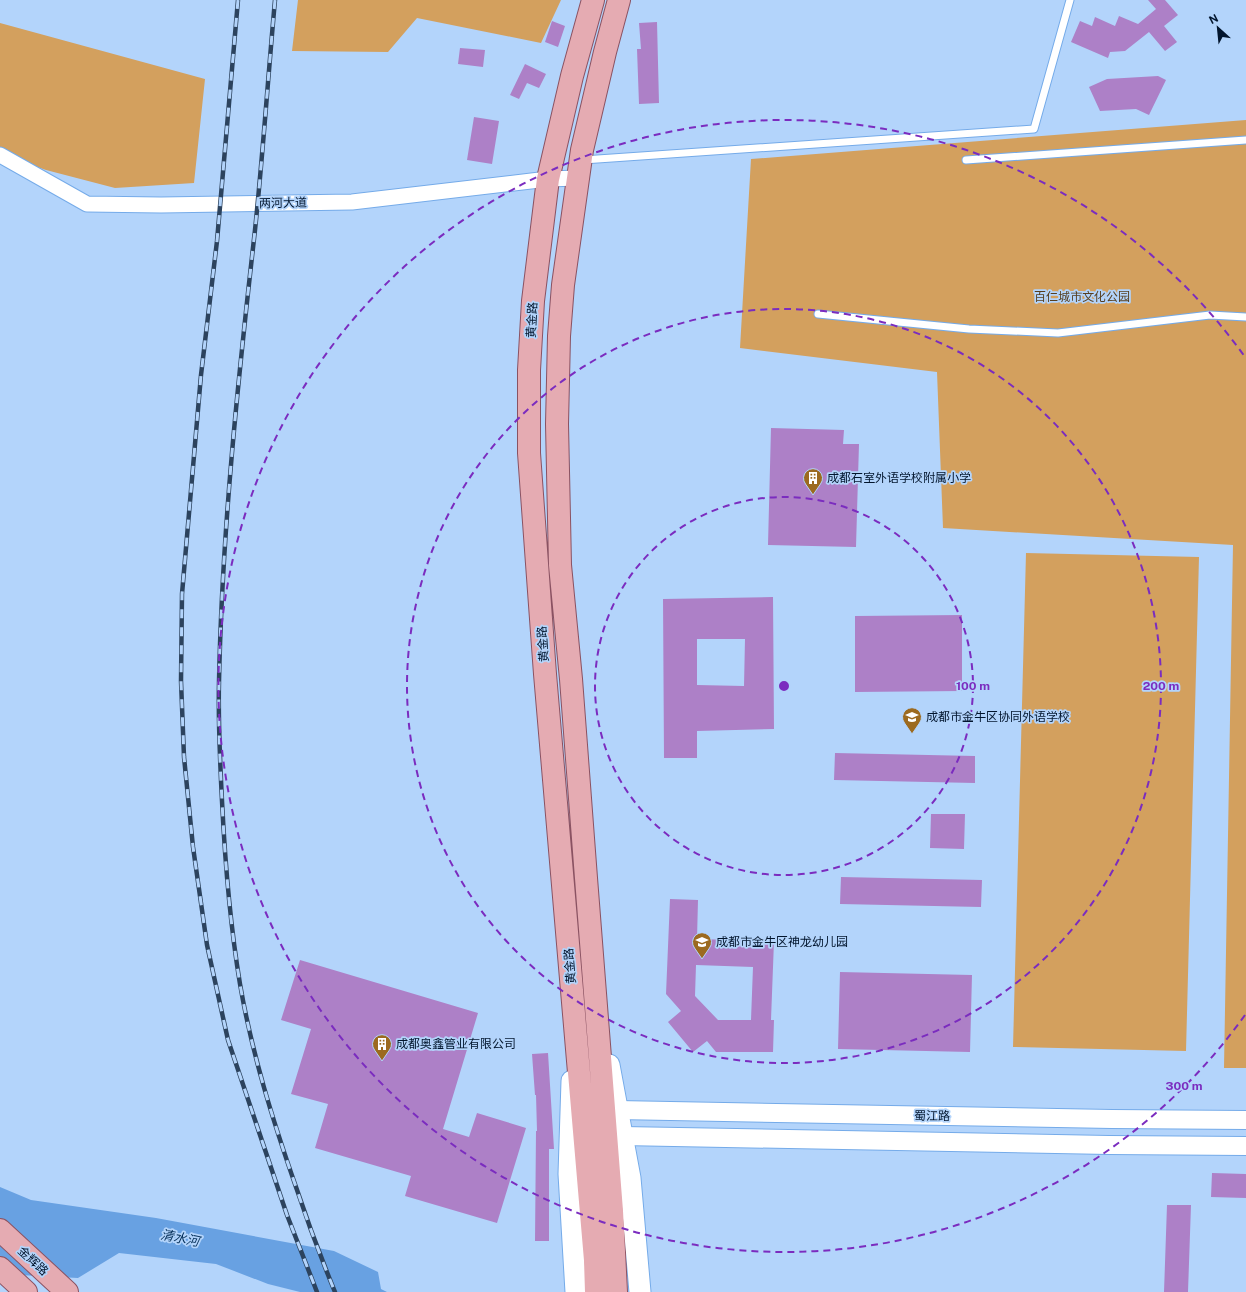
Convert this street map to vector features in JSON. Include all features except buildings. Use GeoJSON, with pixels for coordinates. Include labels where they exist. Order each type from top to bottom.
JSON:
{"type":"FeatureCollection","features":[{"type":"Feature","properties":{"kind":"main road","name":"黄金路"},"geometry":{"type":"LineString","coordinates":[[593,0],[572,76],[548,179],[533,301],[529,370],[529,453],[546,682],[595,1260],[596,1292]]}},
{"type":"Feature","properties":{"kind":"main road","name":"黄金路"},"geometry":{"type":"LineString","coordinates":[[616,1292],[612,1211],[596,1000],[571,678],[560,565],[557,496],[557,424],[559,336],[563,285],[579,169],[605,52],[619,0]]}},
{"type":"Feature","properties":{"kind":"main road"},"geometry":{"type":"LineString","coordinates":[[596,1000],[630,1178],[640,1292]]}},
{"type":"Feature","properties":{"kind":"main road"},"geometry":{"type":"LineString","coordinates":[[574,1013],[569,1174],[576,1292]]}},
{"type":"Feature","properties":{"kind":"main road","name":"金辉路"},"geometry":{"type":"LineString","coordinates":[[0,1230],[65,1290]]}},
{"type":"Feature","properties":{"kind":"main road"},"geometry":{"type":"LineString","coordinates":[[0,1268],[26,1292]]}},
{"type":"Feature","properties":{"kind":"street","name":"两河大道"},"geometry":{"type":"LineString","coordinates":[[0,155],[87,204],[161,205],[352,202],[548,179],[579,169]]}},
{"type":"Feature","properties":{"kind":"street","name":"蜀江路"},"geometry":{"type":"LineString","coordinates":[[617,1110],[1112,1120],[1246,1120]]}},
{"type":"Feature","properties":{"kind":"street"},"geometry":{"type":"LineString","coordinates":[[622,1136],[1246,1146]]}},
{"type":"Feature","properties":{"kind":"lane"},"geometry":{"type":"LineString","coordinates":[[579,169],[1034,129],[1070,0]]}},
{"type":"Feature","properties":{"kind":"lane"},"geometry":{"type":"LineString","coordinates":[[966,160],[1246,140]]}},
{"type":"Feature","properties":{"kind":"lane"},"geometry":{"type":"LineString","coordinates":[[818,314],[969,329],[1058,333],[1210,315],[1246,317]]}},
{"type":"Feature","properties":{"kind":"green space"},"geometry":{"type":"Polygon","coordinates":[[[298,0],[561,0],[541,43],[417,18],[388,52],[292,51],[298,0]]]}},
{"type":"Feature","properties":{"kind":"green space"},"geometry":{"type":"Polygon","coordinates":[[[0,23],[205,79],[194,183],[115,188],[46,170],[0,154],[0,23]]]}},
{"type":"Feature","properties":{"kind":"green space","name":"百仁城市文化公园"},"geometry":{"type":"Polygon","coordinates":[[[1246,120],[1246,1068],[1224,1068],[1233,545],[943,528],[937,372],[740,348],[751,159],[1246,120]]]}},
{"type":"Feature","properties":{"kind":"green space"},"geometry":{"type":"Polygon","coordinates":[[[1026,553],[1199,557],[1186,1051],[1013,1047],[1026,553]]]}},
{"type":"Feature","properties":{"kind":"water","name":"清水河"},"geometry":{"type":"Polygon","coordinates":[[[0,1187],[31,1200],[156,1218],[334,1251],[378,1272],[381,1289],[387,1292],[300,1292],[268,1284],[216,1264],[119,1253],[78,1278],[0,1274],[0,1187]]]}},
{"type":"Feature","properties":{"kind":"railway"},"geometry":{"type":"LineString","coordinates":[[238,0],[217,241],[201,375],[182,594],[181,681],[184,757],[193,847],[207,945],[228,1040],[287,1215],[317,1292]]}},
{"type":"Feature","properties":{"kind":"railway"},"geometry":{"type":"LineString","coordinates":[[275,0],[258,201],[237,399],[227,512],[219,682],[221,772],[228,893],[236,961],[245,1010],[257,1062],[279,1137],[310,1227],[335,1292]]}},
{"type":"Feature","properties":{"kind":"place","name":"成都石室外语学校附属小学"},"geometry":{"type":"Point","coordinates":[813,495]}},
{"type":"Feature","properties":{"kind":"place","name":"成都市金牛区协同外语学校"},"geometry":{"type":"Point","coordinates":[912,734]}},
{"type":"Feature","properties":{"kind":"place","name":"成都市金牛区神龙幼儿园"},"geometry":{"type":"Point","coordinates":[702,959]}},
{"type":"Feature","properties":{"kind":"place","name":"成都奥鑫管业有限公司"},"geometry":{"type":"Point","coordinates":[382,1061]}}]}
